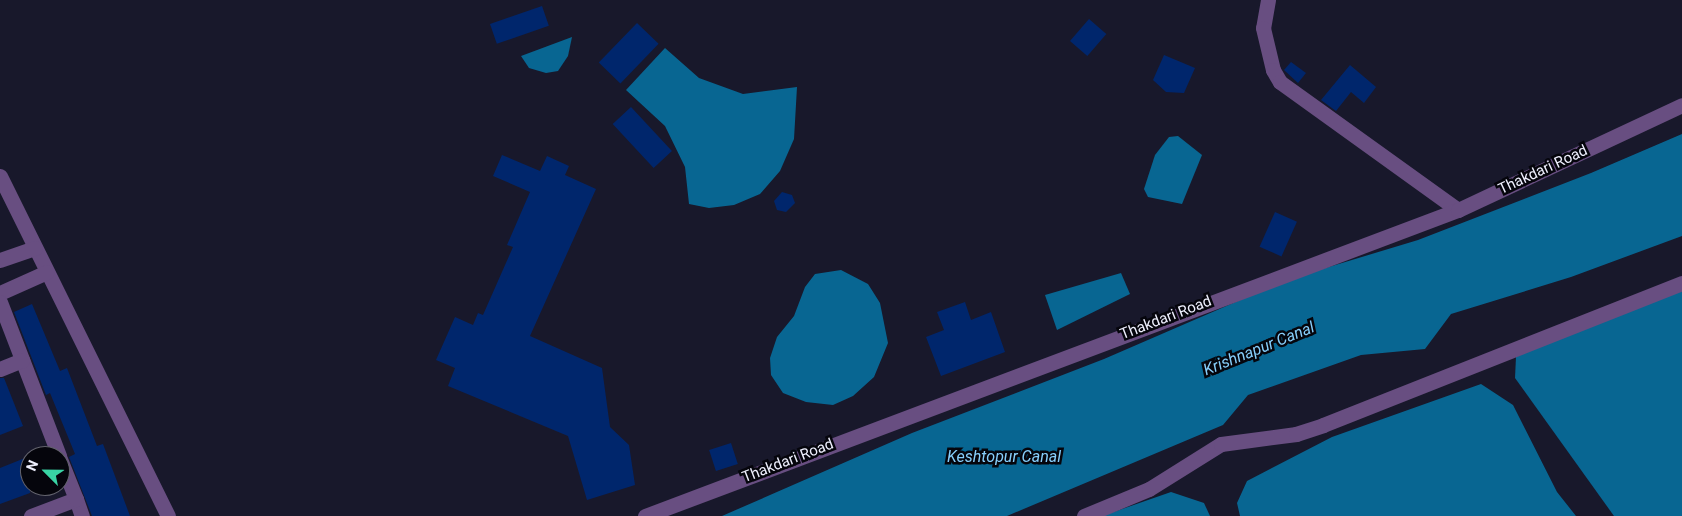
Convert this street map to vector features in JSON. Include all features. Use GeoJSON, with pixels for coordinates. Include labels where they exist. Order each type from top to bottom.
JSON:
{"type":"FeatureCollection","features":[{"type":"Feature","properties":{"kind":"street"},"geometry":{"type":"LineString","coordinates":[[1268,0],[1263,28],[1273,70],[1280,82],[1458,210]]}},
{"type":"Feature","properties":{"kind":"street","name":"Thakdari Road"},"geometry":{"type":"LineString","coordinates":[[645,516],[1458,210],[1682,105]]}},
{"type":"Feature","properties":{"kind":"street"},"geometry":{"type":"LineString","coordinates":[[0,176],[168,516]]}},
{"type":"Feature","properties":{"kind":"street"},"geometry":{"type":"LineString","coordinates":[[0,260],[35,248]]}},
{"type":"Feature","properties":{"kind":"street"},"geometry":{"type":"LineString","coordinates":[[0,292],[47,272]]}},
{"type":"Feature","properties":{"kind":"street"},"geometry":{"type":"LineString","coordinates":[[1084,516],[1149,489],[1221,444],[1296,434],[1324,425],[1682,283]]}},
{"type":"Feature","properties":{"kind":"street"},"geometry":{"type":"LineString","coordinates":[[0,302],[54,446]]}},
{"type":"Feature","properties":{"kind":"street"},"geometry":{"type":"LineString","coordinates":[[0,369],[22,360]]}},
{"type":"Feature","properties":{"kind":"street"},"geometry":{"type":"LineString","coordinates":[[70,485],[82,516]]}},
{"type":"Feature","properties":{"kind":"street"},"geometry":{"type":"LineString","coordinates":[[31,516],[76,499]]}},
{"type":"Feature","properties":{"kind":"water"},"geometry":{"type":"Polygon","coordinates":[[[572,37],[568,56],[558,71],[546,73],[529,68],[521,56],[572,37]]]}},
{"type":"Feature","properties":{"kind":"water"},"geometry":{"type":"Polygon","coordinates":[[[665,48],[699,78],[743,94],[797,87],[794,139],[780,171],[760,194],[734,205],[709,208],[689,204],[685,167],[665,126],[626,90],[665,48]]]}},
{"type":"Feature","properties":{"kind":"water","name":"Keshtopur Canal"},"geometry":{"type":"Polygon","coordinates":[[[1682,134],[1682,236],[1571,277],[1451,314],[1425,349],[1361,355],[1248,395],[1223,425],[1007,516],[722,516],[912,433],[1104,359],[1289,279],[1418,240],[1591,173],[1682,134]]]}},
{"type":"Feature","properties":{"kind":"water"},"geometry":{"type":"Polygon","coordinates":[[[1178,136],[1202,155],[1182,204],[1148,197],[1144,189],[1155,155],[1169,137],[1178,136]]]}},
{"type":"Feature","properties":{"kind":"water"},"geometry":{"type":"Polygon","coordinates":[[[841,270],[868,284],[880,303],[888,343],[874,377],[853,396],[833,405],[806,402],[783,393],[771,375],[770,358],[777,337],[794,316],[805,287],[815,274],[841,270]]]}},
{"type":"Feature","properties":{"kind":"water"},"geometry":{"type":"Polygon","coordinates":[[[1121,273],[1130,294],[1057,330],[1045,295],[1121,273]]]}},
{"type":"Feature","properties":{"kind":"water"},"geometry":{"type":"Polygon","coordinates":[[[1682,288],[1682,516],[1614,516],[1515,378],[1516,357],[1569,331],[1682,288]]]}},
{"type":"Feature","properties":{"kind":"water"},"geometry":{"type":"Polygon","coordinates":[[[1481,384],[1513,405],[1557,492],[1576,516],[1240,516],[1237,503],[1247,481],[1332,437],[1481,384]]]}},
{"type":"Feature","properties":{"kind":"water"},"geometry":{"type":"Polygon","coordinates":[[[1171,492],[1204,503],[1210,516],[1102,516],[1171,492]]]}},
{"type":"Feature","properties":{"kind":"building"},"geometry":{"type":"Polygon","coordinates":[[[542,6],[549,26],[497,44],[490,24],[542,6]]]}},
{"type":"Feature","properties":{"kind":"building"},"geometry":{"type":"Polygon","coordinates":[[[1089,19],[1106,34],[1087,56],[1070,41],[1089,19]]]}},
{"type":"Feature","properties":{"kind":"building"},"geometry":{"type":"Polygon","coordinates":[[[637,23],[659,44],[620,83],[599,63],[637,23]]]}},
{"type":"Feature","properties":{"kind":"building"},"geometry":{"type":"Polygon","coordinates":[[[1164,55],[1195,68],[1184,93],[1166,92],[1153,80],[1164,55]]]}},
{"type":"Feature","properties":{"kind":"building"},"geometry":{"type":"Polygon","coordinates":[[[1291,62],[1306,73],[1298,83],[1284,70],[1291,62]]]}},
{"type":"Feature","properties":{"kind":"building"},"geometry":{"type":"Polygon","coordinates":[[[1350,65],[1376,87],[1364,103],[1351,92],[1336,111],[1321,100],[1350,65]]]}},
{"type":"Feature","properties":{"kind":"building"},"geometry":{"type":"Polygon","coordinates":[[[631,107],[672,151],[654,168],[613,124],[631,107]]]}},
{"type":"Feature","properties":{"kind":"building"},"geometry":{"type":"Polygon","coordinates":[[[502,155],[540,171],[547,156],[569,166],[565,175],[596,189],[530,336],[602,368],[610,427],[629,445],[635,485],[587,500],[568,436],[448,386],[455,368],[436,360],[455,317],[473,325],[478,313],[483,315],[513,247],[507,245],[530,192],[493,176],[502,155]]]}},
{"type":"Feature","properties":{"kind":"building"},"geometry":{"type":"Polygon","coordinates":[[[782,192],[792,195],[795,203],[786,212],[777,210],[774,201],[782,192]]]}},
{"type":"Feature","properties":{"kind":"building"},"geometry":{"type":"Polygon","coordinates":[[[1275,212],[1297,222],[1281,256],[1260,247],[1275,212]]]}},
{"type":"Feature","properties":{"kind":"building"},"geometry":{"type":"Polygon","coordinates":[[[965,302],[971,320],[991,312],[1005,352],[941,376],[926,337],[944,330],[937,312],[965,302]]]}},
{"type":"Feature","properties":{"kind":"building"},"geometry":{"type":"Polygon","coordinates":[[[32,304],[60,371],[67,368],[97,446],[103,444],[130,516],[92,516],[70,460],[70,456],[75,454],[50,393],[46,395],[14,312],[32,304]]]}},
{"type":"Feature","properties":{"kind":"building"},"geometry":{"type":"Polygon","coordinates":[[[0,378],[4,378],[23,426],[0,435],[0,378]]]}},
{"type":"Feature","properties":{"kind":"building"},"geometry":{"type":"Polygon","coordinates":[[[731,443],[738,464],[716,471],[709,450],[731,443]]]}},
{"type":"Feature","properties":{"kind":"building"},"geometry":{"type":"Polygon","coordinates":[[[20,460],[20,496],[22,496],[0,504],[0,468],[20,460]]]}},
{"type":"Feature","properties":{"kind":"water label","name":"Krishnapur Canal"},"geometry":{"type":"Point","coordinates":[1259,349]}}]}
